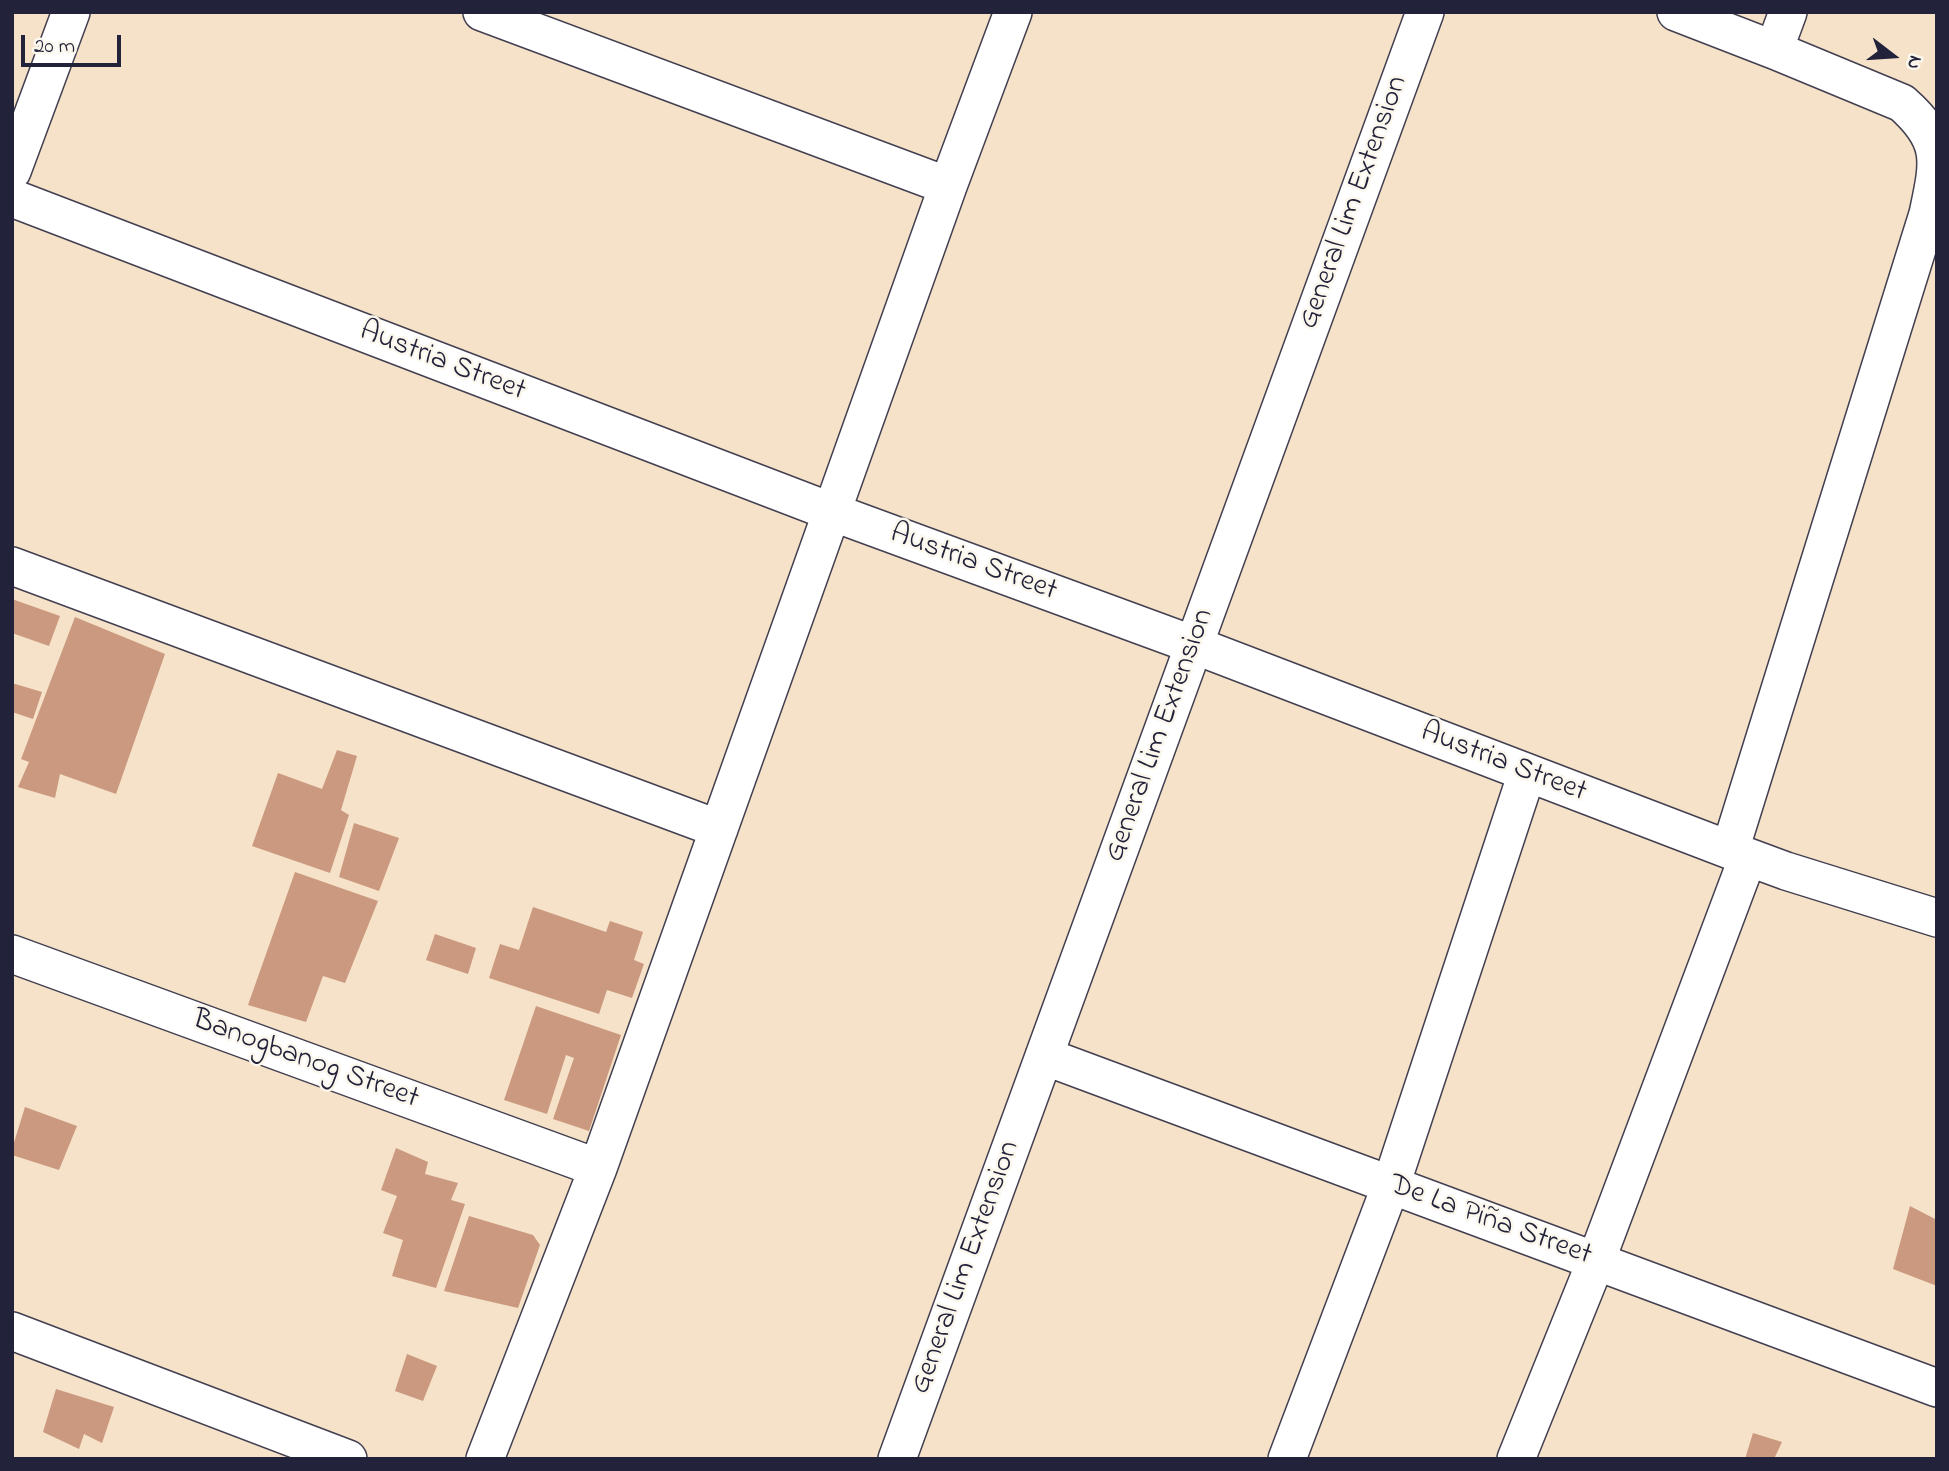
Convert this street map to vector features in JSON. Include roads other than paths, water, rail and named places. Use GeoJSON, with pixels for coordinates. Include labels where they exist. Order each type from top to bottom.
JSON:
{"type":"FeatureCollection","features":[{"type":"Feature","properties":{"kind":"street"},"geometry":{"type":"LineString","coordinates":[[12,171],[71,12]]}},
{"type":"Feature","properties":{"kind":"street"},"geometry":{"type":"LineString","coordinates":[[482,12],[948,186]]}},
{"type":"Feature","properties":{"kind":"street"},"geometry":{"type":"LineString","coordinates":[[485,1459],[598,1168],[948,186],[1013,12]]}},
{"type":"Feature","properties":{"kind":"street","name":"General Lim Extension"},"geometry":{"type":"LineString","coordinates":[[897,1459],[1425,12]]}},
{"type":"Feature","properties":{"kind":"street"},"geometry":{"type":"LineString","coordinates":[[1516,1459],[1596,1261],[1739,854],[1928,214],[1936,178],[1936,148],[1927,129],[1902,103],[1676,12]]}},
{"type":"Feature","properties":{"kind":"street"},"geometry":{"type":"LineString","coordinates":[[1774,50],[1788,12]]}},
{"type":"Feature","properties":{"kind":"street","name":"Austria Street"},"geometry":{"type":"LineString","coordinates":[[12,198],[832,512],[1194,645],[1786,872],[1937,918]]}},
{"type":"Feature","properties":{"kind":"street"},"geometry":{"type":"LineString","coordinates":[[12,566],[719,829]]}},
{"type":"Feature","properties":{"kind":"street"},"geometry":{"type":"LineString","coordinates":[[1287,1459],[1391,1185],[1527,773]]}},
{"type":"Feature","properties":{"kind":"street","name":"Banogbanog Street"},"geometry":{"type":"LineString","coordinates":[[12,954],[598,1168]]}},
{"type":"Feature","properties":{"kind":"street","name":"De La Piña Street"},"geometry":{"type":"LineString","coordinates":[[1044,1056],[1937,1388]]}},
{"type":"Feature","properties":{"kind":"street"},"geometry":{"type":"LineString","coordinates":[[12,1331],[348,1459]]}}]}
